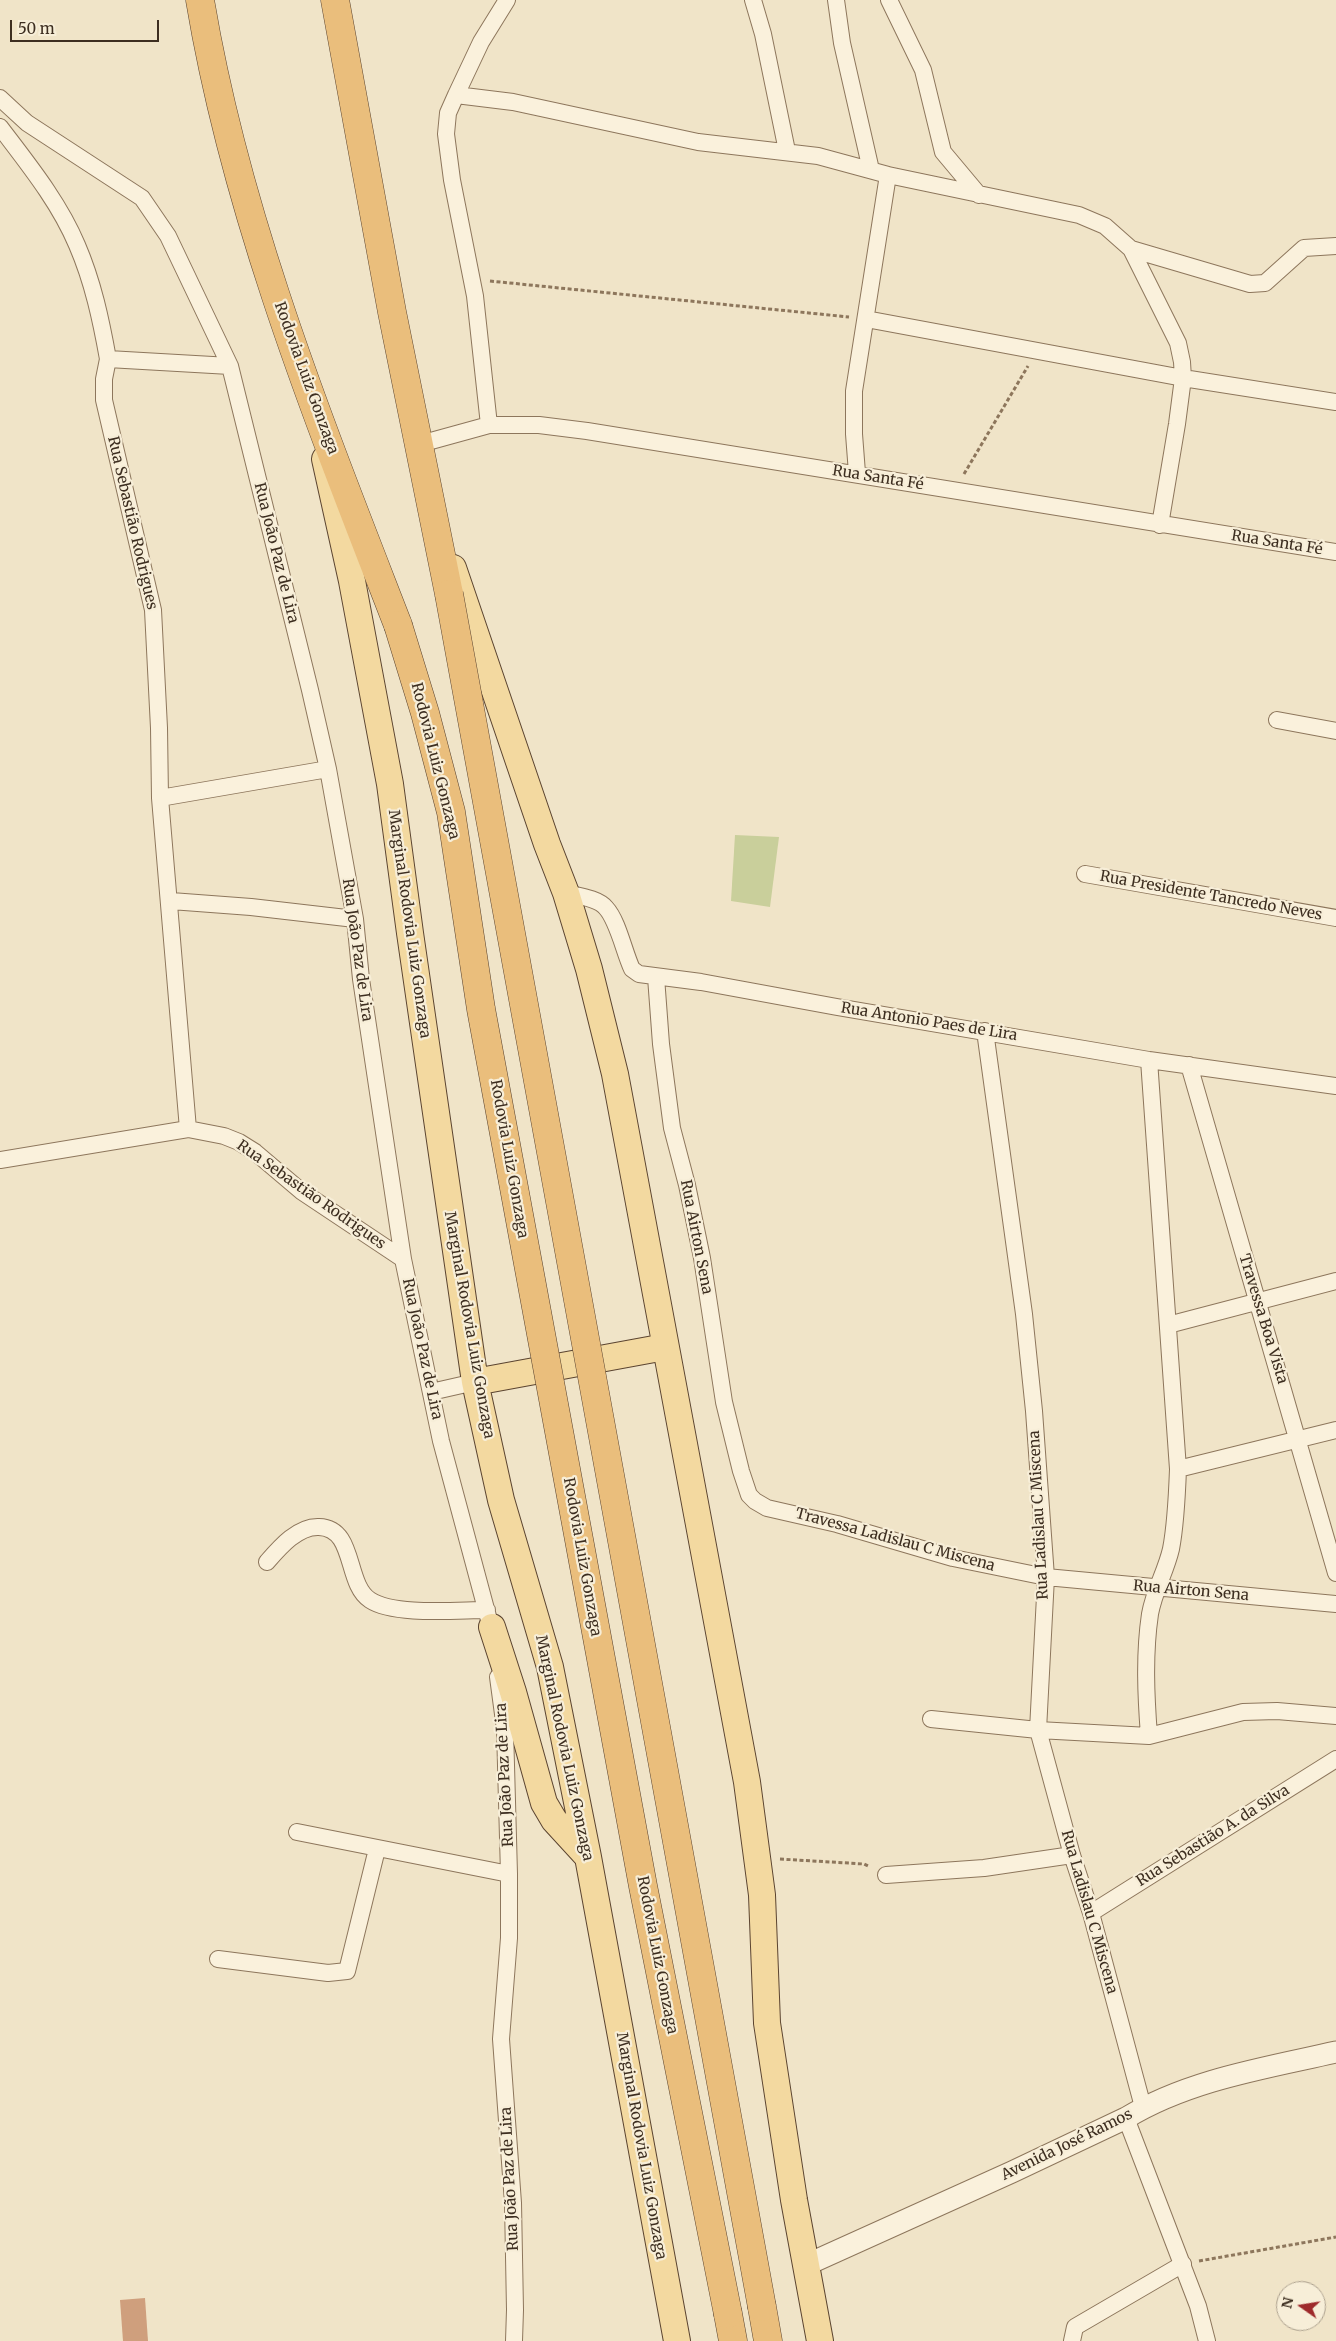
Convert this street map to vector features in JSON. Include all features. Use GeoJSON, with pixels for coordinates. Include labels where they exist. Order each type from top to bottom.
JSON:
{"type":"FeatureCollection","features":[{"type":"Feature","properties":{"kind":"highway","name":"Rodovia Luiz Gonzaga"},"geometry":{"type":"LineString","coordinates":[[200,0],[225,127],[251,222],[347,493],[398,625],[425,714],[451,812],[481,1009],[641,1877],[733,2341]]}},
{"type":"Feature","properties":{"kind":"highway"},"geometry":{"type":"LineString","coordinates":[[335,0],[392,312],[435,517],[768,2341]]}},
{"type":"Feature","properties":{"kind":"main road","name":"Marginal Rodovia Luiz Gonzaga"},"geometry":{"type":"LineString","coordinates":[[310,390],[352,581],[390,784],[475,1382],[501,1500],[550,1668],[588,1857],[677,2341]]}},
{"type":"Feature","properties":{"kind":"main road"},"geometry":{"type":"LineString","coordinates":[[435,517],[547,844],[566,893],[588,968],[615,1074],[747,1782],[762,1895],[767,2023],[794,2200],[820,2341]]}},
{"type":"Feature","properties":{"kind":"main road"},"geometry":{"type":"LineString","coordinates":[[475,1382],[665,1347]]}},
{"type":"Feature","properties":{"kind":"main road"},"geometry":{"type":"LineString","coordinates":[[489,1619],[513,1692],[544,1803],[554,1820],[588,1857]]}},
{"type":"Feature","properties":{"kind":"street"},"geometry":{"type":"LineString","coordinates":[[489,425],[472,279],[452,180],[446,134],[448,113],[456,95],[481,42],[507,0]]}},
{"type":"Feature","properties":{"kind":"street"},"geometry":{"type":"LineString","coordinates":[[753,0],[763,34],[787,151]]}},
{"type":"Feature","properties":{"kind":"street"},"geometry":{"type":"LineString","coordinates":[[836,0],[842,43],[872,170]]}},
{"type":"Feature","properties":{"kind":"street"},"geometry":{"type":"LineString","coordinates":[[889,0],[923,70],[943,152],[979,195]]}},
{"type":"Feature","properties":{"kind":"street"},"geometry":{"type":"LineString","coordinates":[[456,95],[513,102],[698,142],[818,156],[888,175],[1079,215],[1106,226],[1131,248],[1178,343],[1182,362],[1183,378],[1178,424],[1160,525]]}},
{"type":"Feature","properties":{"kind":"street","name":"Rua João Paz de Lira"},"geometry":{"type":"LineString","coordinates":[[0,98],[27,123],[142,198],[168,236],[230,366],[308,681],[328,769],[355,919],[363,988],[403,1259],[431,1392],[458,1505],[489,1619],[505,1729],[510,1874],[509,1938],[501,2039],[513,2203],[514,2341]]}},
{"type":"Feature","properties":{"kind":"street","name":"Rua Sebastião Rodrigues"},"geometry":{"type":"LineString","coordinates":[[0,128],[45,189],[77,244],[100,315],[108,359],[104,379],[104,400],[153,610],[160,728],[160,798],[188,1129]]}},
{"type":"Feature","properties":{"kind":"street"},"geometry":{"type":"LineString","coordinates":[[857,473],[854,434],[854,391],[888,175]]}},
{"type":"Feature","properties":{"kind":"street"},"geometry":{"type":"LineString","coordinates":[[1131,248],[1250,284],[1265,283],[1304,248],[1336,246]]}},
{"type":"Feature","properties":{"kind":"street"},"geometry":{"type":"LineString","coordinates":[[866,319],[1183,378],[1336,402]]}},
{"type":"Feature","properties":{"kind":"street"},"geometry":{"type":"LineString","coordinates":[[108,359],[230,366]]}},
{"type":"Feature","properties":{"kind":"street","name":"Rua Santa Fé"},"geometry":{"type":"LineString","coordinates":[[420,444],[489,425],[539,425],[587,431],[776,463],[857,473],[1160,525],[1336,552]]}},
{"type":"Feature","properties":{"kind":"street"},"geometry":{"type":"LineString","coordinates":[[1276,720],[1336,731]]}},
{"type":"Feature","properties":{"kind":"street"},"geometry":{"type":"LineString","coordinates":[[160,798],[328,769]]}},
{"type":"Feature","properties":{"kind":"street","name":"Rua Presidente Tancredo Neves"},"geometry":{"type":"LineString","coordinates":[[1085,874],[1336,918]]}},
{"type":"Feature","properties":{"kind":"street","name":"Rua Antonio Paes de Lira"},"geometry":{"type":"LineString","coordinates":[[566,893],[595,901],[606,907],[613,918],[632,969],[639,974],[701,982],[1149,1060],[1336,1086]]}},
{"type":"Feature","properties":{"kind":"street"},"geometry":{"type":"LineString","coordinates":[[170,901],[251,907],[355,919]]}},
{"type":"Feature","properties":{"kind":"street","name":"Rua Airton Sena"},"geometry":{"type":"LineString","coordinates":[[656,977],[661,1044],[672,1128],[687,1185],[702,1258],[724,1402],[749,1495]]}},
{"type":"Feature","properties":{"kind":"street","name":"Rua Ladislau C Miscena"},"geometry":{"type":"LineString","coordinates":[[985,1030],[1024,1314],[1034,1411],[1046,1577],[1038,1730],[1072,1855],[1091,1913],[1134,2113],[1198,2306],[1207,2341]]}},
{"type":"Feature","properties":{"kind":"street"},"geometry":{"type":"LineString","coordinates":[[1149,1060],[1178,1469],[1176,1518],[1170,1550],[1156,1588],[1150,1614],[1145,1686],[1149,1736]]}},
{"type":"Feature","properties":{"kind":"street","name":"Travessa Boa Vista"},"geometry":{"type":"LineString","coordinates":[[1189,1065],[1299,1439],[1336,1573]]}},
{"type":"Feature","properties":{"kind":"street","name":"Rua Sebastião Rodrigues"},"geometry":{"type":"LineString","coordinates":[[0,1160],[188,1129],[239,1142],[255,1152],[301,1191],[403,1259]]}},
{"type":"Feature","properties":{"kind":"street"},"geometry":{"type":"LineString","coordinates":[[1168,1325],[1336,1281]]}},
{"type":"Feature","properties":{"kind":"street"},"geometry":{"type":"LineString","coordinates":[[431,1392],[475,1382]]}},
{"type":"Feature","properties":{"kind":"street"},"geometry":{"type":"LineString","coordinates":[[1178,1469],[1336,1430]]}},
{"type":"Feature","properties":{"kind":"street","name":"Travessa Ladislau C Miscena"},"geometry":{"type":"LineString","coordinates":[[749,1495],[767,1508],[836,1524],[953,1558],[1046,1577]]}},
{"type":"Feature","properties":{"kind":"street"},"geometry":{"type":"LineString","coordinates":[[267,1562],[282,1544],[301,1532],[314,1526],[326,1527],[336,1533],[342,1541],[361,1590],[368,1599],[380,1606],[489,1619]]}},
{"type":"Feature","properties":{"kind":"street","name":"Rua Airton Sena"},"geometry":{"type":"LineString","coordinates":[[1046,1577],[1336,1604]]}},
{"type":"Feature","properties":{"kind":"street"},"geometry":{"type":"LineString","coordinates":[[931,1719],[1038,1730],[1149,1736],[1243,1712],[1277,1710],[1336,1716]]}},
{"type":"Feature","properties":{"kind":"street","name":"Rua Sebastião A. da Silva"},"geometry":{"type":"LineString","coordinates":[[1091,1913],[1336,1759]]}},
{"type":"Feature","properties":{"kind":"street"},"geometry":{"type":"LineString","coordinates":[[297,1832],[510,1874]]}},
{"type":"Feature","properties":{"kind":"street"},"geometry":{"type":"LineString","coordinates":[[218,1959],[328,1973],[347,1971],[376,1849]]}},
{"type":"Feature","properties":{"kind":"street"},"geometry":{"type":"LineString","coordinates":[[886,1875],[984,1868],[1072,1855]]}},
{"type":"Feature","properties":{"kind":"street","name":"Avenida José Ramos"},"geometry":{"type":"LineString","coordinates":[[806,2264],[1012,2172],[1134,2113],[1220,2079],[1336,2052]]}},
{"type":"Feature","properties":{"kind":"street"},"geometry":{"type":"LineString","coordinates":[[1074,2334],[1183,2264]]}},
{"type":"Feature","properties":{"kind":"path"},"geometry":{"type":"LineString","coordinates":[[472,279],[866,319]]}},
{"type":"Feature","properties":{"kind":"path"},"geometry":{"type":"LineString","coordinates":[[952,490],[971,466],[1037,350]]}},
{"type":"Feature","properties":{"kind":"path"},"geometry":{"type":"LineString","coordinates":[[757,1857],[864,1864],[886,1875]]}},
{"type":"Feature","properties":{"kind":"path"},"geometry":{"type":"LineString","coordinates":[[1183,2264],[1336,2237]]}},
{"type":"Feature","properties":{"kind":"green space"},"geometry":{"type":"Polygon","coordinates":[[[735,835],[779,837],[770,907],[731,901],[735,835]]]}},
{"type":"Feature","properties":{"kind":"building"},"geometry":{"type":"Polygon","coordinates":[[[145,2298],[148,2341],[123,2341],[120,2300],[145,2298]]]}}]}
